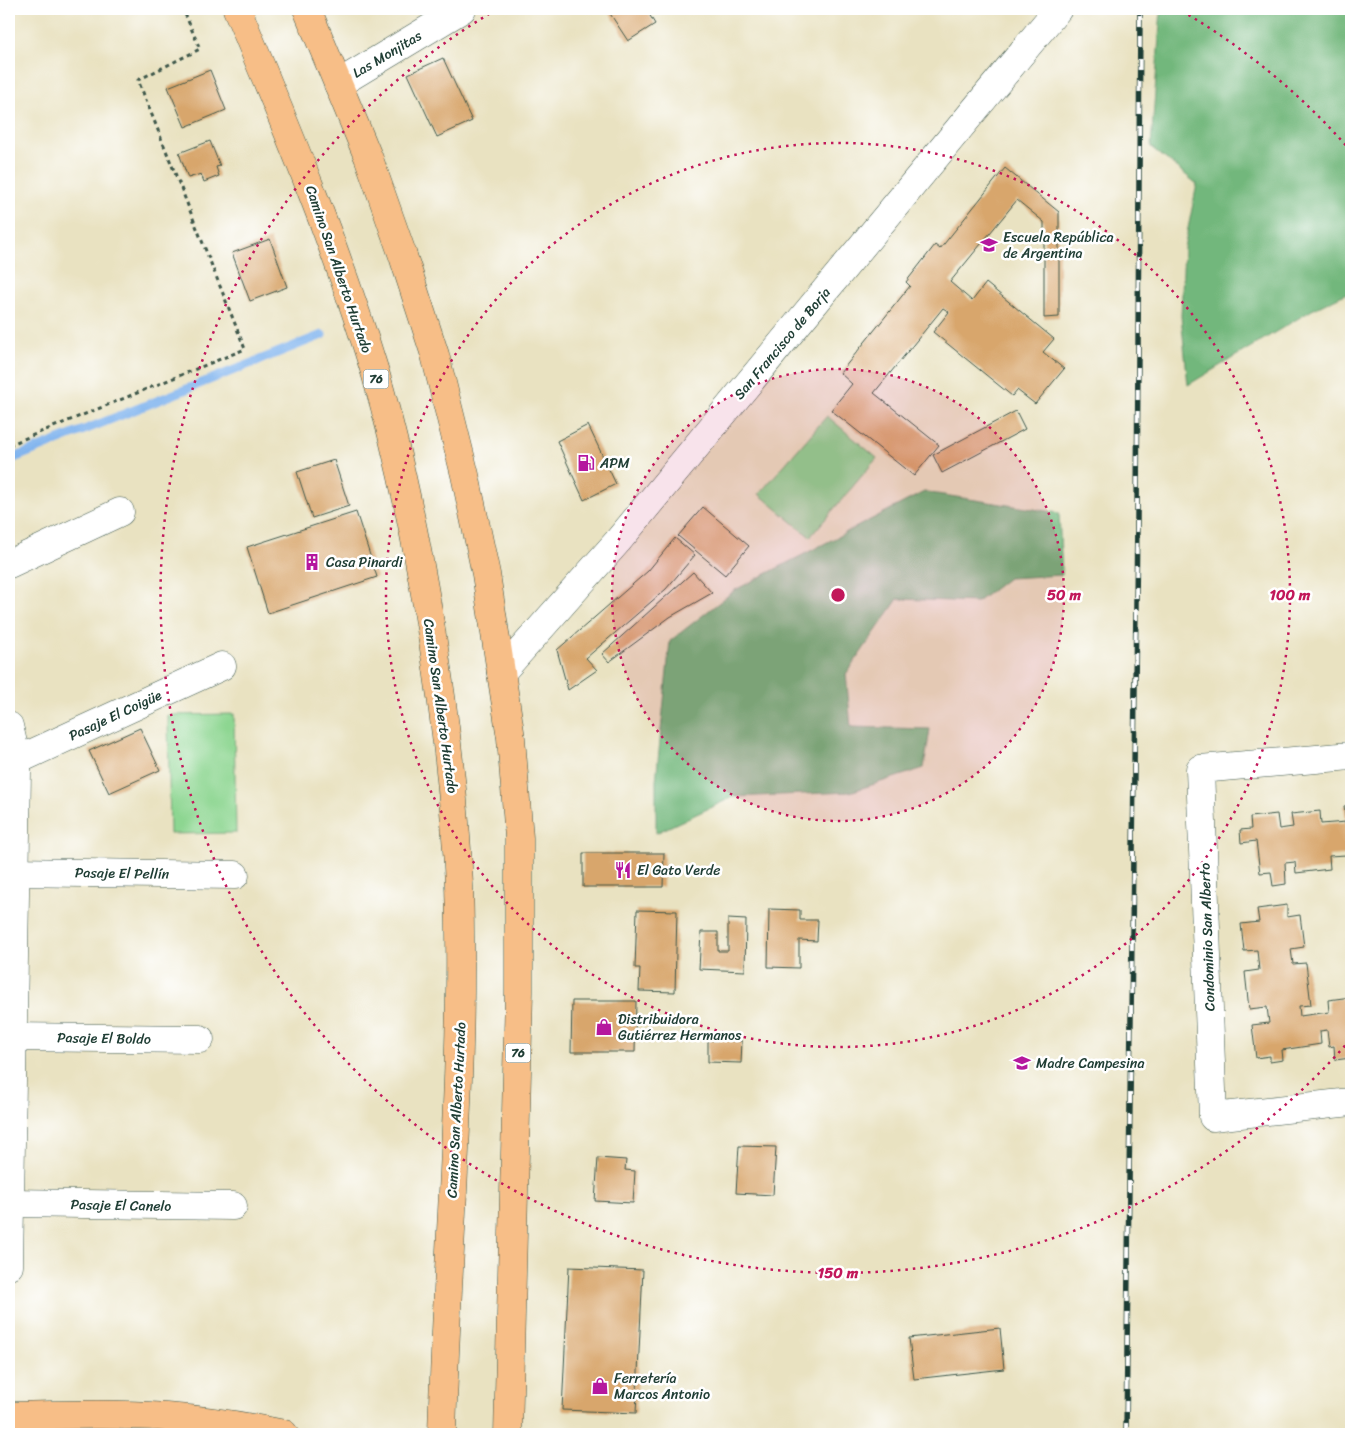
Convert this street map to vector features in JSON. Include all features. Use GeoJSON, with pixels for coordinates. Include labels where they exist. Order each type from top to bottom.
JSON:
{"type":"FeatureCollection","features":[{"type":"Feature","properties":{"kind":"main road","name":"Camino San Alberto Hurtado"},"geometry":{"type":"LineString","coordinates":[[237,9],[299,156],[375,372],[394,444],[410,517],[440,686],[450,767],[459,887],[460,1016],[442,1434]]}},
{"type":"Feature","properties":{"kind":"main road","name":"76"},"geometry":{"type":"LineString","coordinates":[[307,9],[369,159],[435,355],[465,475],[484,565],[511,738],[519,838],[519,992],[508,1434]]}},
{"type":"Feature","properties":{"kind":"main road"},"geometry":{"type":"LineString","coordinates":[[9,1416],[114,1415],[165,1417],[245,1426],[284,1434]]}},
{"type":"Feature","properties":{"kind":"street","name":"Las Monjitas"},"geometry":{"type":"LineString","coordinates":[[338,84],[462,9]]}},
{"type":"Feature","properties":{"kind":"street","name":"San Francisco de Borja"},"geometry":{"type":"LineString","coordinates":[[501,673],[618,542],[1058,9]]}},
{"type":"Feature","properties":{"kind":"street"},"geometry":{"type":"LineString","coordinates":[[9,564],[120,512]]}},
{"type":"Feature","properties":{"kind":"street","name":"Pasaje El Coigüe"},"geometry":{"type":"LineString","coordinates":[[13,762],[222,666]]}},
{"type":"Feature","properties":{"kind":"street"},"geometry":{"type":"LineString","coordinates":[[9,726],[13,762],[9,1266]]}},
{"type":"Feature","properties":{"kind":"street","name":"Condominio San Alberto"},"geometry":{"type":"LineString","coordinates":[[1351,756],[1200,769],[1213,1118],[1351,1102]]}},
{"type":"Feature","properties":{"kind":"street","name":"Pasaje El Pellín"},"geometry":{"type":"LineString","coordinates":[[12,872],[234,874]]}},
{"type":"Feature","properties":{"kind":"street","name":"Pasaje El Boldo"},"geometry":{"type":"LineString","coordinates":[[11,1037],[200,1039]]}},
{"type":"Feature","properties":{"kind":"street","name":"Pasaje El Canelo"},"geometry":{"type":"LineString","coordinates":[[9,1204],[233,1206]]}},
{"type":"Feature","properties":{"kind":"path"},"geometry":{"type":"LineString","coordinates":[[9,445],[245,348],[138,80],[200,49],[183,9]]}},
{"type":"Feature","properties":{"kind":"green space"},"geometry":{"type":"Polygon","coordinates":[[[1161,9],[1351,9],[1351,291],[1312,310],[1188,385],[1181,316],[1184,248],[1197,184],[1151,147],[1161,9]]]}},
{"type":"Feature","properties":{"kind":"green space"},"geometry":{"type":"Polygon","coordinates":[[[827,416],[877,458],[810,537],[759,494],[827,416]]]}},
{"type":"Feature","properties":{"kind":"green space"},"geometry":{"type":"Polygon","coordinates":[[[924,492],[1059,513],[1062,575],[1008,578],[977,602],[898,599],[846,674],[851,727],[930,729],[924,768],[850,792],[733,797],[656,833],[656,781],[670,641],[735,590],[924,492]]]}},
{"type":"Feature","properties":{"kind":"green space"},"geometry":{"type":"Polygon","coordinates":[[[234,714],[236,833],[170,834],[168,715],[234,714]]]}},
{"type":"Feature","properties":{"kind":"building"},"geometry":{"type":"Polygon","coordinates":[[[607,9],[646,9],[655,24],[628,41],[607,9]]]}},
{"type":"Feature","properties":{"kind":"building"},"geometry":{"type":"Polygon","coordinates":[[[443,58],[472,121],[437,137],[408,74],[443,58]]]}},
{"type":"Feature","properties":{"kind":"building"},"geometry":{"type":"Polygon","coordinates":[[[210,70],[226,110],[185,127],[168,87],[210,70]]]}},
{"type":"Feature","properties":{"kind":"building"},"geometry":{"type":"Polygon","coordinates":[[[210,141],[220,166],[216,167],[219,176],[204,182],[201,174],[188,178],[179,153],[210,141]]]}},
{"type":"Feature","properties":{"kind":"building"},"geometry":{"type":"Polygon","coordinates":[[[1005,168],[1059,212],[1059,317],[1044,318],[1044,222],[1017,200],[950,282],[972,301],[986,283],[1054,339],[1043,352],[1064,369],[1035,404],[1017,390],[1012,396],[933,332],[949,312],[943,308],[874,393],[939,445],[914,476],[831,410],[852,384],[840,373],[910,286],[906,282],[935,245],[940,249],[1005,168]]]}},
{"type":"Feature","properties":{"kind":"building"},"geometry":{"type":"Polygon","coordinates":[[[270,239],[287,287],[250,301],[232,253],[270,239]]]}},
{"type":"Feature","properties":{"kind":"building"},"geometry":{"type":"Polygon","coordinates":[[[1016,411],[1025,429],[942,473],[933,455],[1016,411]]]}},
{"type":"Feature","properties":{"kind":"building","name":"APM"},"geometry":{"type":"Polygon","coordinates":[[[588,425],[616,484],[584,500],[557,441],[588,425]]]}},
{"type":"Feature","properties":{"kind":"building"},"geometry":{"type":"Polygon","coordinates":[[[334,460],[349,506],[312,518],[297,472],[334,460]]]}},
{"type":"Feature","properties":{"kind":"building"},"geometry":{"type":"Polygon","coordinates":[[[703,507],[749,546],[725,575],[678,536],[703,507]]]}},
{"type":"Feature","properties":{"kind":"building","name":"Casa Pinardi"},"geometry":{"type":"Polygon","coordinates":[[[356,512],[377,577],[268,613],[247,547],[356,512]]]}},
{"type":"Feature","properties":{"kind":"building"},"geometry":{"type":"Polygon","coordinates":[[[675,538],[695,555],[666,589],[586,658],[597,670],[568,690],[557,650],[648,571],[675,538]]]}},
{"type":"Feature","properties":{"kind":"building"},"geometry":{"type":"Polygon","coordinates":[[[693,572],[712,593],[670,617],[609,662],[602,654],[693,572]]]}},
{"type":"Feature","properties":{"kind":"building"},"geometry":{"type":"Polygon","coordinates":[[[140,728],[160,770],[109,793],[89,751],[140,728]]]}},
{"type":"Feature","properties":{"kind":"building"},"geometry":{"type":"Polygon","coordinates":[[[1351,805],[1351,869],[1348,869],[1346,855],[1329,856],[1330,869],[1296,873],[1295,862],[1285,863],[1286,884],[1273,886],[1271,872],[1260,873],[1256,841],[1241,843],[1240,830],[1251,829],[1250,817],[1277,814],[1279,829],[1293,827],[1291,814],[1320,811],[1321,824],[1346,822],[1344,806],[1351,805]]]}},
{"type":"Feature","properties":{"kind":"building","name":"El Gato Verde"},"geometry":{"type":"Polygon","coordinates":[[[583,853],[664,853],[663,887],[583,887],[583,853]]]}},
{"type":"Feature","properties":{"kind":"building"},"geometry":{"type":"Polygon","coordinates":[[[1287,905],[1287,917],[1300,915],[1304,947],[1291,949],[1293,964],[1306,963],[1311,1005],[1299,1006],[1300,1016],[1329,1012],[1328,1000],[1351,997],[1351,1058],[1335,1060],[1334,1046],[1329,1047],[1327,1030],[1320,1031],[1321,1044],[1282,1050],[1283,1060],[1270,1062],[1270,1056],[1256,1058],[1252,1025],[1269,1023],[1267,1007],[1249,1009],[1245,972],[1259,970],[1257,950],[1244,951],[1241,924],[1259,922],[1257,909],[1287,905]]]}},
{"type":"Feature","properties":{"kind":"building"},"geometry":{"type":"Polygon","coordinates":[[[769,909],[800,910],[800,920],[818,920],[817,941],[799,940],[799,968],[768,967],[769,909]]]}},
{"type":"Feature","properties":{"kind":"building"},"geometry":{"type":"Polygon","coordinates":[[[637,910],[677,911],[675,992],[639,991],[640,968],[635,968],[637,910]]]}},
{"type":"Feature","properties":{"kind":"building"},"geometry":{"type":"Polygon","coordinates":[[[728,919],[746,920],[745,971],[699,969],[701,932],[718,932],[718,951],[728,951],[728,919]]]}},
{"type":"Feature","properties":{"kind":"building","name":"Distribuidora Gutiérrez Hermanos"},"geometry":{"type":"Polygon","coordinates":[[[572,1001],[636,1001],[635,1052],[571,1052],[572,1001]]]}},
{"type":"Feature","properties":{"kind":"building"},"geometry":{"type":"Polygon","coordinates":[[[708,1040],[742,1041],[741,1063],[708,1062],[708,1040]]]}},
{"type":"Feature","properties":{"kind":"building"},"geometry":{"type":"Polygon","coordinates":[[[739,1146],[776,1147],[773,1195],[736,1193],[739,1146]]]}},
{"type":"Feature","properties":{"kind":"building"},"geometry":{"type":"Polygon","coordinates":[[[598,1158],[626,1160],[625,1170],[635,1171],[633,1203],[595,1201],[598,1158]]]}},
{"type":"Feature","properties":{"kind":"building"},"geometry":{"type":"Polygon","coordinates":[[[569,1267],[643,1270],[636,1413],[562,1410],[569,1267]]]}},
{"type":"Feature","properties":{"kind":"building"},"geometry":{"type":"Polygon","coordinates":[[[1000,1328],[1004,1369],[914,1379],[909,1338],[1000,1328]]]}},
{"type":"Feature","properties":{"kind":"waterway"},"geometry":{"type":"LineString","coordinates":[[9,460],[322,335]]}},
{"type":"Feature","properties":{"kind":"railway"},"geometry":{"type":"LineString","coordinates":[[1126,1434],[1137,521],[1140,9]]}},
{"type":"Feature","properties":{"kind":"place","name":"Escuela República de Argentina"},"geometry":{"type":"Point","coordinates":[989,245]}},
{"type":"Feature","properties":{"kind":"place","name":"APM"},"geometry":{"type":"Point","coordinates":[586,463]}},
{"type":"Feature","properties":{"kind":"place","name":"Casa Pinardi"},"geometry":{"type":"Point","coordinates":[312,562]}},
{"type":"Feature","properties":{"kind":"place","name":"El Gato Verde"},"geometry":{"type":"Point","coordinates":[623,870]}},
{"type":"Feature","properties":{"kind":"place","name":"Distribuidora Gutiérrez Hermanos"},"geometry":{"type":"Point","coordinates":[604,1027]}},
{"type":"Feature","properties":{"kind":"place","name":"Madre Campesina"},"geometry":{"type":"Point","coordinates":[1022,1063]}},
{"type":"Feature","properties":{"kind":"place","name":"Ferretería Marcos Antonio"},"geometry":{"type":"Point","coordinates":[600,1386]}}]}
